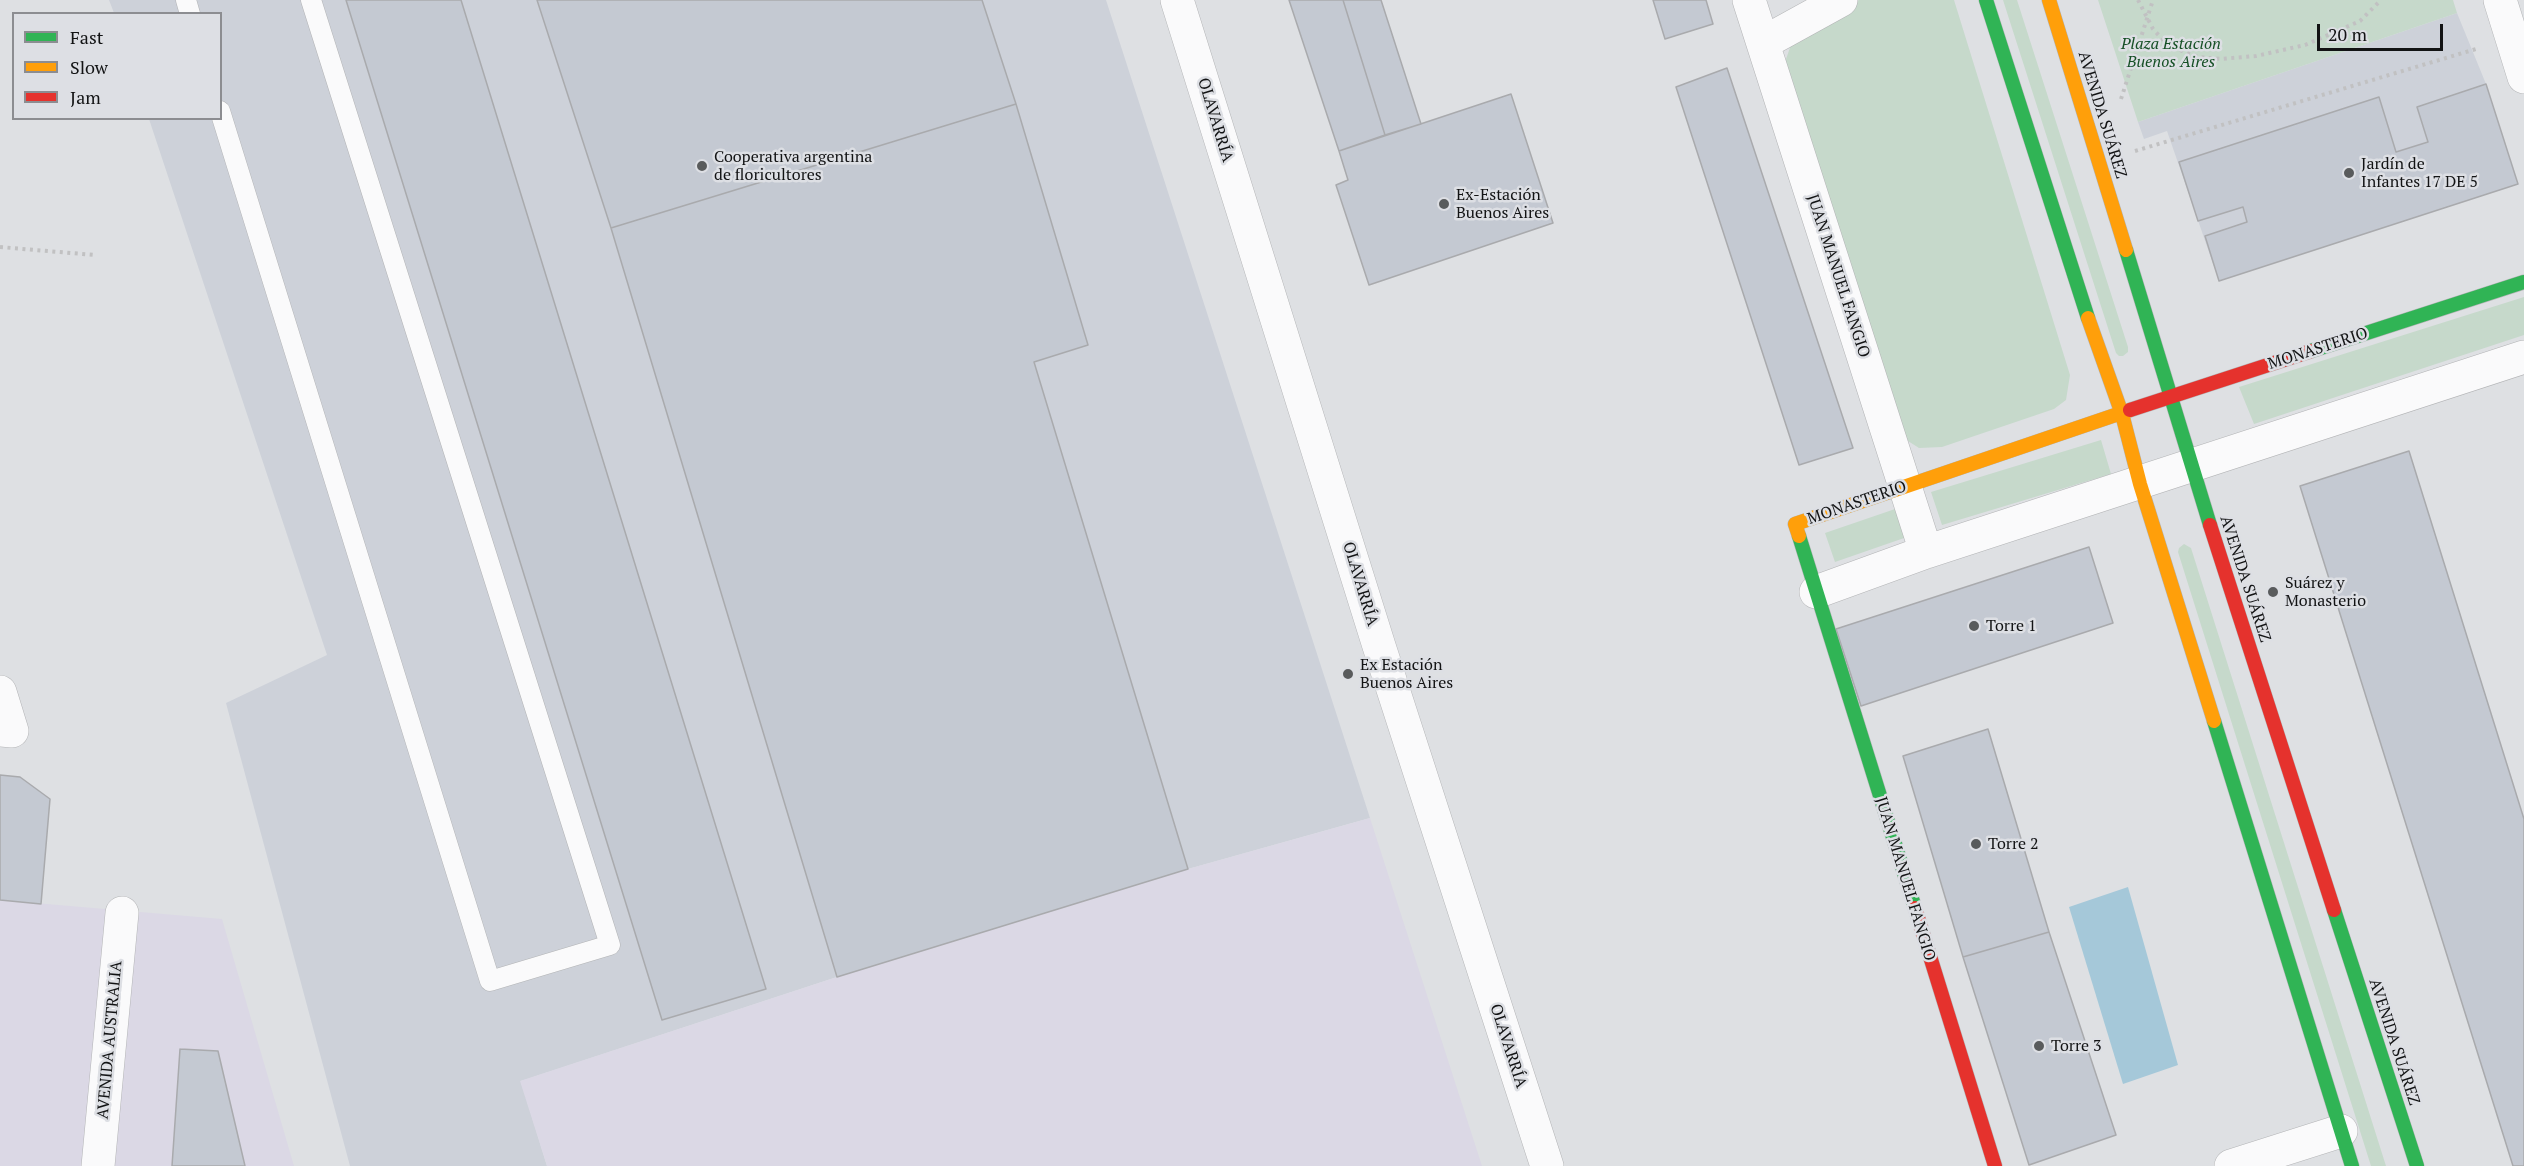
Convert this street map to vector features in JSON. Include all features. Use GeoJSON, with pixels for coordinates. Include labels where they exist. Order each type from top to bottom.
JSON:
{"type":"FeatureCollection","features":[{"type":"Feature","properties":{"kind":"street","name":"OLAVARRÍA"},"geometry":{"type":"LineString","coordinates":[[1177,0],[1381,654],[1546,1166]]}},
{"type":"Feature","properties":{"kind":"street","name":"JUAN MANUEL FANGIO"},"geometry":{"type":"LineString","coordinates":[[1749,0],[1926,552]]}},
{"type":"Feature","properties":{"kind":"street"},"geometry":{"type":"LineString","coordinates":[[1763,43],[1841,0]]}},
{"type":"Feature","properties":{"kind":"street"},"geometry":{"type":"LineString","coordinates":[[1986,0],[2079,293],[2122,414],[2140,484],[2352,1166]]}},
{"type":"Feature","properties":{"kind":"street","name":"AVENIDA SUÁREZ"},"geometry":{"type":"LineString","coordinates":[[2049,0],[2100,161],[2191,468],[2241,616],[2417,1166]]}},
{"type":"Feature","properties":{"kind":"street"},"geometry":{"type":"LineString","coordinates":[[2500,0],[2524,77]]}},
{"type":"Feature","properties":{"kind":"street","name":"MONASTERIO"},"geometry":{"type":"LineString","coordinates":[[1816,592],[1795,524],[2170,397],[2524,282]]}},
{"type":"Feature","properties":{"kind":"street"},"geometry":{"type":"LineString","coordinates":[[1816,592],[1926,552],[2191,468],[2524,357]]}},
{"type":"Feature","properties":{"kind":"street","name":"JUAN MANUEL FANGIO"},"geometry":{"type":"LineString","coordinates":[[1816,592],[1995,1166]]}},
{"type":"Feature","properties":{"kind":"street"},"geometry":{"type":"LineString","coordinates":[[0,692],[6,731]]}},
{"type":"Feature","properties":{"kind":"street","name":"AVENIDA AUSTRALIA"},"geometry":{"type":"LineString","coordinates":[[98,1166],[122,913]]}},
{"type":"Feature","properties":{"kind":"street"},"geometry":{"type":"LineString","coordinates":[[2231,1166],[2341,1131]]}},
{"type":"Feature","properties":{"kind":"lane"},"geometry":{"type":"LineString","coordinates":[[222,117],[490,981],[610,945],[311,0]]}},
{"type":"Feature","properties":{"kind":"path"},"geometry":{"type":"LineString","coordinates":[[2138,0],[2152,28],[2165,42],[2199,57],[2221,59],[2256,56],[2305,45],[2360,21],[2380,0]]}},
{"type":"Feature","properties":{"kind":"path"},"geometry":{"type":"LineString","coordinates":[[2119,106],[2153,0]]}},
{"type":"Feature","properties":{"kind":"path"},"geometry":{"type":"LineString","coordinates":[[2100,161],[2512,38]]}},
{"type":"Feature","properties":{"kind":"path"},"geometry":{"type":"LineString","coordinates":[[0,247],[95,255]]}},
{"type":"Feature","properties":{"kind":"shaded area"},"geometry":{"type":"Polygon","coordinates":[[[109,0],[1106,0],[1370,818],[1188,869],[837,977],[521,1081],[547,1166],[350,1166],[226,703],[327,655],[149,120],[222,120],[222,12],[114,12],[109,0]]]}},
{"type":"Feature","properties":{"kind":"shaded area","name":"Jardín de Infantes 17 DE 5"},"geometry":{"type":"Polygon","coordinates":[[[2457,13],[2486,84],[2518,184],[2219,281],[2167,131],[2144,139],[2138,122],[2457,13]]]}},
{"type":"Feature","properties":{"kind":"shaded area"},"geometry":{"type":"Polygon","coordinates":[[[1370,818],[1482,1166],[547,1166],[520,1081],[837,977],[1188,869],[1370,818]]]}},
{"type":"Feature","properties":{"kind":"shaded area"},"geometry":{"type":"Polygon","coordinates":[[[0,900],[222,919],[294,1166],[0,1166],[0,900]]]}},
{"type":"Feature","properties":{"kind":"green space"},"geometry":{"type":"Polygon","coordinates":[[[1859,0],[1954,0],[2070,375],[2066,400],[2054,409],[1942,447],[1919,448],[1908,441],[1901,429],[1785,62],[1793,39],[1804,29],[1859,0]]]}},
{"type":"Feature","properties":{"kind":"green space"},"geometry":{"type":"Polygon","coordinates":[[[2003,0],[2017,0],[2128,347],[2128,352],[2123,356],[2116,353],[2003,0]]]}},
{"type":"Feature","properties":{"kind":"green space","name":"Plaza Estación Buenos Aires"},"geometry":{"type":"Polygon","coordinates":[[[2098,0],[2453,0],[2457,13],[2138,122],[2098,0]]]}},
{"type":"Feature","properties":{"kind":"green space"},"geometry":{"type":"Polygon","coordinates":[[[2524,297],[2524,335],[2254,424],[2239,387],[2524,297]]]}},
{"type":"Feature","properties":{"kind":"green space"},"geometry":{"type":"Polygon","coordinates":[[[2101,440],[2111,474],[1942,525],[1931,492],[2101,440]]]}},
{"type":"Feature","properties":{"kind":"green space"},"geometry":{"type":"Polygon","coordinates":[[[1898,508],[1907,537],[1835,562],[1825,533],[1898,508]]]}},
{"type":"Feature","properties":{"kind":"green space"},"geometry":{"type":"Polygon","coordinates":[[[2184,544],[2191,548],[2386,1166],[2371,1166],[2178,552],[2184,544]]]}},
{"type":"Feature","properties":{"kind":"water"},"geometry":{"type":"Polygon","coordinates":[[[2128,887],[2178,1065],[2123,1084],[2069,907],[2128,887]]]}},
{"type":"Feature","properties":{"kind":"building"},"geometry":{"type":"Polygon","coordinates":[[[346,0],[461,0],[766,989],[662,1020],[346,0]]]}},
{"type":"Feature","properties":{"kind":"building","name":"Cooperativa argentina de floricultores"},"geometry":{"type":"Polygon","coordinates":[[[537,0],[982,0],[1016,104],[611,228],[537,0]]]}},
{"type":"Feature","properties":{"kind":"building"},"geometry":{"type":"Polygon","coordinates":[[[1289,0],[1343,0],[1385,135],[1339,151],[1289,0]]]}},
{"type":"Feature","properties":{"kind":"building"},"geometry":{"type":"Polygon","coordinates":[[[1343,0],[1381,0],[1421,124],[1385,135],[1343,0]]]}},
{"type":"Feature","properties":{"kind":"building"},"geometry":{"type":"Polygon","coordinates":[[[1653,0],[1706,0],[1713,24],[1665,39],[1653,0]]]}},
{"type":"Feature","properties":{"kind":"building"},"geometry":{"type":"Polygon","coordinates":[[[1727,68],[1853,448],[1799,465],[1676,87],[1727,68]]]}},
{"type":"Feature","properties":{"kind":"building","name":"Jardín de Infantes 17 DE 5"},"geometry":{"type":"Polygon","coordinates":[[[2486,84],[2518,184],[2219,281],[2205,236],[2247,222],[2243,207],[2198,221],[2179,162],[2379,97],[2396,152],[2428,142],[2417,107],[2486,84]]]}},
{"type":"Feature","properties":{"kind":"building","name":"Ex-Estación Buenos Aires"},"geometry":{"type":"Polygon","coordinates":[[[1511,94],[1553,223],[1369,285],[1336,185],[1348,180],[1339,151],[1511,94]]]}},
{"type":"Feature","properties":{"kind":"building"},"geometry":{"type":"Polygon","coordinates":[[[1016,104],[1088,345],[1034,362],[1188,869],[837,977],[611,228],[1016,104]]]}},
{"type":"Feature","properties":{"kind":"building"},"geometry":{"type":"Polygon","coordinates":[[[2409,451],[2524,819],[2524,1166],[2513,1166],[2300,486],[2409,451]]]}},
{"type":"Feature","properties":{"kind":"building","name":"Torre 1"},"geometry":{"type":"Polygon","coordinates":[[[2089,547],[2113,623],[1861,706],[1836,629],[2089,547]]]}},
{"type":"Feature","properties":{"kind":"building","name":"Torre 2"},"geometry":{"type":"Polygon","coordinates":[[[1988,729],[2049,932],[1963,957],[1903,756],[1988,729]]]}},
{"type":"Feature","properties":{"kind":"building"},"geometry":{"type":"Polygon","coordinates":[[[0,775],[20,777],[50,799],[41,904],[0,900],[0,775]]]}},
{"type":"Feature","properties":{"kind":"building","name":"Torre 3"},"geometry":{"type":"Polygon","coordinates":[[[2049,932],[2116,1135],[2029,1165],[1963,957],[2049,932]]]}},
{"type":"Feature","properties":{"kind":"building"},"geometry":{"type":"Polygon","coordinates":[[[180,1049],[218,1051],[245,1166],[172,1166],[180,1049]]]}},
{"type":"Feature","properties":{"kind":"traffic: fast"},"geometry":{"type":"LineString","coordinates":[[1986,0],[2088,318]]}},
{"type":"Feature","properties":{"kind":"traffic: fast"},"geometry":{"type":"LineString","coordinates":[[2126,250],[2210,525]]}},
{"type":"Feature","properties":{"kind":"traffic: fast"},"geometry":{"type":"LineString","coordinates":[[2311,351],[2524,282]]}},
{"type":"Feature","properties":{"kind":"traffic: fast"},"geometry":{"type":"LineString","coordinates":[[1799,536],[1915,908]]}},
{"type":"Feature","properties":{"kind":"traffic: fast"},"geometry":{"type":"LineString","coordinates":[[2214,721],[2352,1166]]}},
{"type":"Feature","properties":{"kind":"traffic: fast"},"geometry":{"type":"LineString","coordinates":[[2334,910],[2417,1166]]}},
{"type":"Feature","properties":{"kind":"traffic: slow"},"geometry":{"type":"LineString","coordinates":[[2049,0],[2126,250]]}},
{"type":"Feature","properties":{"kind":"traffic: slow"},"geometry":{"type":"LineString","coordinates":[[2088,318],[2122,414],[2140,484],[2214,721]]}},
{"type":"Feature","properties":{"kind":"traffic: slow"},"geometry":{"type":"LineString","coordinates":[[1799,536],[1795,524],[2130,410]]}},
{"type":"Feature","properties":{"kind":"traffic: jam"},"geometry":{"type":"LineString","coordinates":[[2130,410],[2311,351]]}},
{"type":"Feature","properties":{"kind":"traffic: jam"},"geometry":{"type":"LineString","coordinates":[[2210,525],[2334,910]]}},
{"type":"Feature","properties":{"kind":"traffic: jam"},"geometry":{"type":"LineString","coordinates":[[1915,908],[1995,1166]]}},
{"type":"Feature","properties":{"kind":"place","name":"Cooperativa argentina de floricultores"},"geometry":{"type":"Point","coordinates":[702,166]}},
{"type":"Feature","properties":{"kind":"place","name":"Jardín de Infantes 17 DE 5"},"geometry":{"type":"Point","coordinates":[2349,173]}},
{"type":"Feature","properties":{"kind":"place","name":"Ex-Estación Buenos Aires"},"geometry":{"type":"Point","coordinates":[1444,204]}},
{"type":"Feature","properties":{"kind":"place","name":"Suárez y Monasterio"},"geometry":{"type":"Point","coordinates":[2273,592]}},
{"type":"Feature","properties":{"kind":"place","name":"Torre 1"},"geometry":{"type":"Point","coordinates":[1974,626]}},
{"type":"Feature","properties":{"kind":"place","name":"Ex Estación Buenos Aires"},"geometry":{"type":"Point","coordinates":[1348,674]}},
{"type":"Feature","properties":{"kind":"place","name":"Torre 2"},"geometry":{"type":"Point","coordinates":[1976,844]}},
{"type":"Feature","properties":{"kind":"place","name":"Torre 3"},"geometry":{"type":"Point","coordinates":[2039,1046]}}]}
